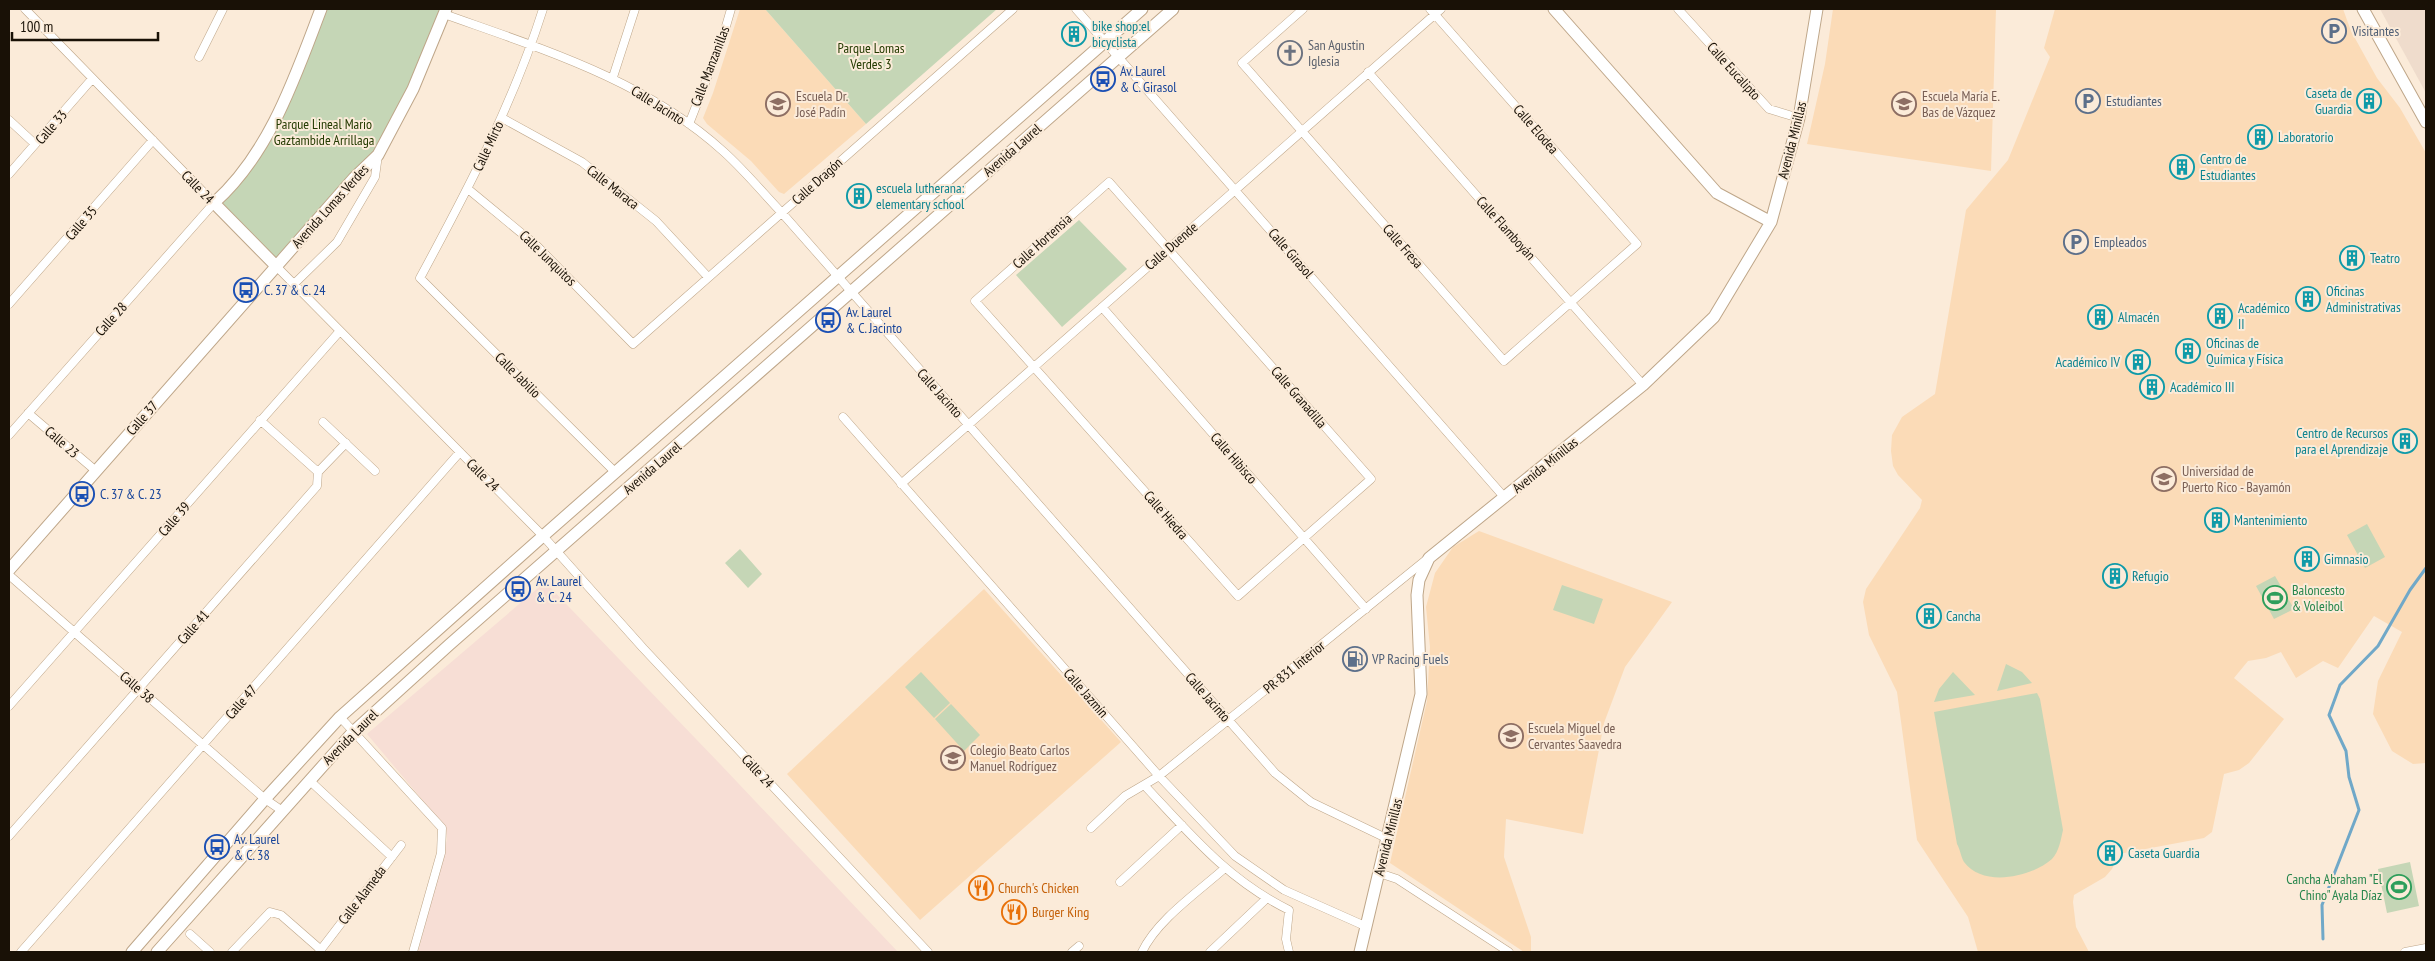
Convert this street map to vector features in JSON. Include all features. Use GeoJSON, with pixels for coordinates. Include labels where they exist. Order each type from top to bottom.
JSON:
{"type":"FeatureCollection","features":[{"type":"Feature","properties":{"kind":"street","name":"Calle 24"},"geometry":{"type":"LineString","coordinates":[[25,9],[339,332],[543,536],[643,648],[928,952]]}},
{"type":"Feature","properties":{"kind":"street"},"geometry":{"type":"LineString","coordinates":[[199,57],[223,9]]}},
{"type":"Feature","properties":{"kind":"street"},"geometry":{"type":"LineString","coordinates":[[214,203],[232,186],[255,156],[291,86],[321,9]]}},
{"type":"Feature","properties":{"kind":"street","name":"Calle Mirto"},"geometry":{"type":"LineString","coordinates":[[420,278],[468,189],[502,118],[532,45],[543,9]]}},
{"type":"Feature","properties":{"kind":"street"},"geometry":{"type":"LineString","coordinates":[[613,77],[635,9]]}},
{"type":"Feature","properties":{"kind":"street","name":"Calle Manzanillas"},"geometry":{"type":"LineString","coordinates":[[689,124],[722,40],[731,9]]}},
{"type":"Feature","properties":{"kind":"street","name":"Calle Dragón"},"geometry":{"type":"LineString","coordinates":[[622,332],[633,344],[1013,9]]}},
{"type":"Feature","properties":{"kind":"street","name":"Calle Girasol"},"geometry":{"type":"LineString","coordinates":[[1076,9],[1505,498]]}},
{"type":"Feature","properties":{"kind":"street","name":"Avenida Laurel"},"geometry":{"type":"LineString","coordinates":[[132,952],[265,799],[340,718],[615,472],[1142,9]]}},
{"type":"Feature","properties":{"kind":"street","name":"Avenida Laurel"},"geometry":{"type":"LineString","coordinates":[[157,952],[308,780],[353,732],[1173,9]]}},
{"type":"Feature","properties":{"kind":"street","name":"Calle Fresa"},"geometry":{"type":"LineString","coordinates":[[1303,9],[1242,63],[1504,361],[1571,302]]}},
{"type":"Feature","properties":{"kind":"street"},"geometry":{"type":"LineString","coordinates":[[1554,9],[1717,193],[1771,222]]}},
{"type":"Feature","properties":{"kind":"street","name":"Calle Eucalipto"},"geometry":{"type":"LineString","coordinates":[[1678,9],[1769,109],[1800,118]]}},
{"type":"Feature","properties":{"kind":"street","name":"Avenida Minillas"},"geometry":{"type":"LineString","coordinates":[[1360,952],[1421,694],[1417,595],[1420,580],[1429,558],[1643,385],[1714,317],[1771,222],[1800,118],[1817,9]]}},
{"type":"Feature","properties":{"kind":"street"},"geometry":{"type":"LineString","coordinates":[[2363,9],[2426,122]]}},
{"type":"Feature","properties":{"kind":"street","name":"Calle Duende"},"geometry":{"type":"LineString","coordinates":[[901,484],[1302,131],[1435,10]]}},
{"type":"Feature","properties":{"kind":"street","name":"Calle Elodea"},"geometry":{"type":"LineString","coordinates":[[1435,10],[1637,244],[1571,302]]}},
{"type":"Feature","properties":{"kind":"street","name":"Calle Jacinto"},"geometry":{"type":"LineString","coordinates":[[445,12],[613,77],[689,124],[724,152],[782,213],[850,293],[968,424],[1275,773],[1311,802],[1388,839]]}},
{"type":"Feature","properties":{"kind":"street","name":"Avenida Lomas Verdes"},"geometry":{"type":"LineString","coordinates":[[276,266],[354,178],[378,155],[413,89],[445,12]]}},
{"type":"Feature","properties":{"kind":"street","name":"Calle Flamboyán"},"geometry":{"type":"LineString","coordinates":[[1368,72],[1643,385]]}},
{"type":"Feature","properties":{"kind":"street","name":"Calle 33"},"geometry":{"type":"LineString","coordinates":[[9,174],[92,79]]}},
{"type":"Feature","properties":{"kind":"street","name":"Calle Maraca"},"geometry":{"type":"LineString","coordinates":[[502,118],[582,162],[656,221],[708,277]]}},
{"type":"Feature","properties":{"kind":"street"},"geometry":{"type":"LineString","coordinates":[[9,120],[36,144]]}},
{"type":"Feature","properties":{"kind":"street","name":"Calle 35"},"geometry":{"type":"LineString","coordinates":[[9,304],[153,140]]}},
{"type":"Feature","properties":{"kind":"street"},"geometry":{"type":"LineString","coordinates":[[294,284],[337,242],[374,177],[378,155]]}},
{"type":"Feature","properties":{"kind":"street","name":"Calle Hortensia"},"geometry":{"type":"LineString","coordinates":[[1035,366],[975,300],[1101,188],[1109,182],[1168,249]]}},
{"type":"Feature","properties":{"kind":"street","name":"Calle Junquitos"},"geometry":{"type":"LineString","coordinates":[[468,189],[537,246],[622,332]]}},
{"type":"Feature","properties":{"kind":"street","name":"Calle 28"},"geometry":{"type":"LineString","coordinates":[[9,435],[214,203]]}},
{"type":"Feature","properties":{"kind":"street","name":"Calle Granadilla"},"geometry":{"type":"LineString","coordinates":[[1168,249],[1371,479],[1304,537]]}},
{"type":"Feature","properties":{"kind":"street","name":"Calle 37"},"geometry":{"type":"LineString","coordinates":[[9,570],[276,266]]}},
{"type":"Feature","properties":{"kind":"street","name":"Calle Jabilio"},"geometry":{"type":"LineString","coordinates":[[420,278],[615,472]]}},
{"type":"Feature","properties":{"kind":"street","name":"Calle Hibisco"},"geometry":{"type":"LineString","coordinates":[[1102,307],[1366,609]]}},
{"type":"Feature","properties":{"kind":"street","name":"Calle 39"},"geometry":{"type":"LineString","coordinates":[[9,706],[339,332]]}},
{"type":"Feature","properties":{"kind":"street","name":"Calle Hiedra"},"geometry":{"type":"LineString","coordinates":[[1035,366],[1238,596],[1304,537]]}},
{"type":"Feature","properties":{"kind":"street","name":"Calle 23"},"geometry":{"type":"LineString","coordinates":[[28,412],[96,471]]}},
{"type":"Feature","properties":{"kind":"street","name":"Calle Jazmín"},"geometry":{"type":"LineString","coordinates":[[843,417],[1159,776],[1235,856],[1284,890],[1365,926]]}},
{"type":"Feature","properties":{"kind":"street"},"geometry":{"type":"LineString","coordinates":[[260,420],[318,472],[346,443]]}},
{"type":"Feature","properties":{"kind":"street"},"geometry":{"type":"LineString","coordinates":[[323,422],[375,471]]}},
{"type":"Feature","properties":{"kind":"street","name":"Calle 47"},"geometry":{"type":"LineString","coordinates":[[21,952],[460,452]]}},
{"type":"Feature","properties":{"kind":"street","name":"Calle 41"},"geometry":{"type":"LineString","coordinates":[[9,836],[317,486],[318,472]]}},
{"type":"Feature","properties":{"kind":"street","name":"PR-831 Interior"},"geometry":{"type":"LineString","coordinates":[[1092,828],[1126,796],[1159,776],[1429,558]]}},
{"type":"Feature","properties":{"kind":"street","name":"Calle 38"},"geometry":{"type":"LineString","coordinates":[[9,575],[265,799],[282,810]]}},
{"type":"Feature","properties":{"kind":"street"},"geometry":{"type":"LineString","coordinates":[[340,718],[442,828],[441,853],[413,952]]}},
{"type":"Feature","properties":{"kind":"street","name":"Calle Alameda"},"geometry":{"type":"LineString","coordinates":[[308,780],[392,857],[320,951]]}},
{"type":"Feature","properties":{"kind":"street"},"geometry":{"type":"LineString","coordinates":[[1145,786],[1210,856],[1266,899],[1289,910],[1286,939],[1289,952]]}},
{"type":"Feature","properties":{"kind":"street"},"geometry":{"type":"LineString","coordinates":[[1120,882],[1182,825]]}},
{"type":"Feature","properties":{"kind":"street"},"geometry":{"type":"LineString","coordinates":[[392,857],[401,845]]}},
{"type":"Feature","properties":{"kind":"street"},"geometry":{"type":"LineString","coordinates":[[1142,952],[1146,943],[1160,925],[1225,868]]}},
{"type":"Feature","properties":{"kind":"street"},"geometry":{"type":"LineString","coordinates":[[1379,873],[1397,879],[1510,952]]}},
{"type":"Feature","properties":{"kind":"street"},"geometry":{"type":"LineString","coordinates":[[1210,952],[1266,899]]}},
{"type":"Feature","properties":{"kind":"street"},"geometry":{"type":"LineString","coordinates":[[232,952],[270,912],[281,915],[320,951]]}},
{"type":"Feature","properties":{"kind":"street"},"geometry":{"type":"LineString","coordinates":[[190,934],[210,952]]}},
{"type":"Feature","properties":{"kind":"street"},"geometry":{"type":"LineString","coordinates":[[1072,952],[1079,946]]}},
{"type":"Feature","properties":{"kind":"street"},"geometry":{"type":"LineString","coordinates":[[2405,952],[2426,948]]}},
{"type":"Feature","properties":{"kind":"shaded area","name":"Escuela Dr. José Padín"},"geometry":{"type":"Polygon","coordinates":[[[740,9],[765,9],[866,124],[784,194],[779,192],[751,161],[707,124],[703,118],[740,9]]]}},
{"type":"Feature","properties":{"kind":"shaded area","name":"Escuela María E. Bas de Vázquez"},"geometry":{"type":"Polygon","coordinates":[[[1833,9],[1996,9],[1991,171],[1807,144],[1825,64],[1833,9]]]}},
{"type":"Feature","properties":{"kind":"shaded area","name":"Universidad de Puerto Rico - Bayamón"},"geometry":{"type":"Polygon","coordinates":[[[2055,9],[2343,9],[2351,31],[2377,78],[2400,108],[2426,153],[2426,763],[2413,764],[2392,751],[2373,714],[2378,681],[2402,632],[2374,616],[2338,668],[2323,661],[2296,678],[2281,652],[2266,658],[2248,661],[2234,678],[2284,719],[2249,763],[2239,770],[2224,774],[2212,832],[2204,838],[2119,854],[2112,869],[2105,877],[2074,895],[2076,927],[2089,952],[1978,952],[1968,917],[1917,840],[1897,692],[1869,635],[1863,602],[1866,589],[1920,508],[1922,500],[1898,475],[1893,466],[1891,451],[1892,435],[1902,417],[1935,394],[1966,210],[2008,160],[2050,57],[2044,48],[2055,9]]]}},
{"type":"Feature","properties":{"kind":"shaded area"},"geometry":{"type":"Polygon","coordinates":[[[2380,9],[2426,9],[2426,93],[2380,9]]]}},
{"type":"Feature","properties":{"kind":"shaded area","name":"Escuela Miguel de Cervantes Saavedra"},"geometry":{"type":"Polygon","coordinates":[[[1479,531],[1672,602],[1625,667],[1604,723],[1583,834],[1506,819],[1504,857],[1531,937],[1531,952],[1524,952],[1390,863],[1427,701],[1430,647],[1426,607],[1435,573],[1453,547],[1479,531]]]}},
{"type":"Feature","properties":{"kind":"shaded area"},"geometry":{"type":"Polygon","coordinates":[[[545,582],[898,952],[418,952],[447,839],[446,828],[367,734],[545,582]]]}},
{"type":"Feature","properties":{"kind":"shaded area","name":"Colegio Beato Carlos Manuel Rodríguez"},"geometry":{"type":"Polygon","coordinates":[[[984,589],[1121,742],[920,920],[787,774],[984,589]]]}},
{"type":"Feature","properties":{"kind":"green space","name":"Parque Lineal Mario Gaztambide Arrillaga"},"geometry":{"type":"Polygon","coordinates":[[[321,9],[446,9],[378,155],[276,266],[214,203],[255,156],[321,9]]]}},
{"type":"Feature","properties":{"kind":"green space","name":"Parque Lomas Verdes 3"},"geometry":{"type":"Polygon","coordinates":[[[765,9],[997,9],[866,124],[765,9]]]}},
{"type":"Feature","properties":{"kind":"green space"},"geometry":{"type":"Polygon","coordinates":[[[1079,220],[1127,269],[1062,327],[1016,275],[1079,220]]]}},
{"type":"Feature","properties":{"kind":"green space"},"geometry":{"type":"Polygon","coordinates":[[[2367,524],[2385,557],[2365,568],[2347,535],[2367,524]]]}},
{"type":"Feature","properties":{"kind":"green space"},"geometry":{"type":"Polygon","coordinates":[[[740,549],[762,574],[748,588],[725,563],[740,549]]]}},
{"type":"Feature","properties":{"kind":"green space","name":"Baloncesto & Voleibol"},"geometry":{"type":"Polygon","coordinates":[[[2275,576],[2294,609],[2274,619],[2256,586],[2275,576]]]}},
{"type":"Feature","properties":{"kind":"green space"},"geometry":{"type":"Polygon","coordinates":[[[1562,585],[1603,599],[1594,624],[1553,610],[1562,585]]]}},
{"type":"Feature","properties":{"kind":"green space"},"geometry":{"type":"Polygon","coordinates":[[[2006,664],[2022,672],[2032,683],[1997,691],[2006,664]]]}},
{"type":"Feature","properties":{"kind":"green space"},"geometry":{"type":"Polygon","coordinates":[[[921,672],[950,703],[934,718],[905,687],[921,672]]]}},
{"type":"Feature","properties":{"kind":"green space"},"geometry":{"type":"Polygon","coordinates":[[[1953,672],[1975,695],[1934,702],[1939,689],[1953,672]]]}},
{"type":"Feature","properties":{"kind":"green space"},"geometry":{"type":"Polygon","coordinates":[[[2037,693],[2040,699],[2063,830],[2059,845],[2052,859],[2032,871],[2008,877],[1983,875],[1972,870],[1964,862],[1957,844],[1934,712],[2037,693]]]}},
{"type":"Feature","properties":{"kind":"green space"},"geometry":{"type":"Polygon","coordinates":[[[951,704],[980,735],[964,751],[935,719],[951,704]]]}},
{"type":"Feature","properties":{"kind":"green space","name":"Cancha Abraham \"El Chino\" Ayala Díaz"},"geometry":{"type":"Polygon","coordinates":[[[2410,862],[2419,906],[2387,913],[2378,869],[2410,862]]]}},
{"type":"Feature","properties":{"kind":"waterway"},"geometry":{"type":"LineString","coordinates":[[2323,939],[2322,905],[2359,810],[2349,777],[2346,751],[2329,715],[2340,685],[2378,646],[2410,590],[2426,568]]}},
{"type":"Feature","properties":{"kind":"place","name":"Visitantes"},"geometry":{"type":"Point","coordinates":[2334,31]}},
{"type":"Feature","properties":{"kind":"place","name":"bike shop:el bicyclista"},"geometry":{"type":"Point","coordinates":[1074,34]}},
{"type":"Feature","properties":{"kind":"place","name":"San Agustin Iglesia"},"geometry":{"type":"Point","coordinates":[1290,53]}},
{"type":"Feature","properties":{"kind":"place","name":"Av. Laurel & C. Girasol"},"geometry":{"type":"Point","coordinates":[1103,79]}},
{"type":"Feature","properties":{"kind":"place","name":"Estudiantes"},"geometry":{"type":"Point","coordinates":[2088,101]}},
{"type":"Feature","properties":{"kind":"place","name":"Caseta de Guardia"},"geometry":{"type":"Point","coordinates":[2369,101]}},
{"type":"Feature","properties":{"kind":"place","name":"Escuela Dr. José Padín"},"geometry":{"type":"Point","coordinates":[778,104]}},
{"type":"Feature","properties":{"kind":"place","name":"Escuela María E. Bas de Vázquez"},"geometry":{"type":"Point","coordinates":[1904,104]}},
{"type":"Feature","properties":{"kind":"place","name":"Laboratorio"},"geometry":{"type":"Point","coordinates":[2260,137]}},
{"type":"Feature","properties":{"kind":"place","name":"Centro de Estudiantes"},"geometry":{"type":"Point","coordinates":[2182,167]}},
{"type":"Feature","properties":{"kind":"place","name":"escuela lutherana: elementary school"},"geometry":{"type":"Point","coordinates":[859,196]}},
{"type":"Feature","properties":{"kind":"place","name":"Empleados"},"geometry":{"type":"Point","coordinates":[2076,242]}},
{"type":"Feature","properties":{"kind":"place","name":"Teatro"},"geometry":{"type":"Point","coordinates":[2352,258]}},
{"type":"Feature","properties":{"kind":"place","name":"C. 37 & C. 24"},"geometry":{"type":"Point","coordinates":[246,290]}},
{"type":"Feature","properties":{"kind":"place","name":"Oficinas Administrativas"},"geometry":{"type":"Point","coordinates":[2308,299]}},
{"type":"Feature","properties":{"kind":"place","name":"Académico II"},"geometry":{"type":"Point","coordinates":[2220,316]}},
{"type":"Feature","properties":{"kind":"place","name":"Almacén"},"geometry":{"type":"Point","coordinates":[2100,317]}},
{"type":"Feature","properties":{"kind":"place","name":"Av. Laurel & C. Jacinto"},"geometry":{"type":"Point","coordinates":[828,320]}},
{"type":"Feature","properties":{"kind":"place","name":"Oficinas de Química y Física"},"geometry":{"type":"Point","coordinates":[2188,351]}},
{"type":"Feature","properties":{"kind":"place","name":"Académico IV"},"geometry":{"type":"Point","coordinates":[2138,362]}},
{"type":"Feature","properties":{"kind":"place","name":"Académico III"},"geometry":{"type":"Point","coordinates":[2152,387]}},
{"type":"Feature","properties":{"kind":"place","name":"Centro de Recursos para el Aprendizaje"},"geometry":{"type":"Point","coordinates":[2405,441]}},
{"type":"Feature","properties":{"kind":"place","name":"Universidad de Puerto Rico - Bayamón"},"geometry":{"type":"Point","coordinates":[2164,479]}},
{"type":"Feature","properties":{"kind":"place","name":"C. 37 & C. 23"},"geometry":{"type":"Point","coordinates":[82,494]}},
{"type":"Feature","properties":{"kind":"place","name":"Mantenimiento"},"geometry":{"type":"Point","coordinates":[2217,520]}},
{"type":"Feature","properties":{"kind":"place","name":"Gimnasio"},"geometry":{"type":"Point","coordinates":[2307,559]}},
{"type":"Feature","properties":{"kind":"place","name":"Refugio"},"geometry":{"type":"Point","coordinates":[2115,576]}},
{"type":"Feature","properties":{"kind":"place","name":"Av. Laurel & C. 24"},"geometry":{"type":"Point","coordinates":[518,589]}},
{"type":"Feature","properties":{"kind":"place","name":"Baloncesto & Voleibol"},"geometry":{"type":"Point","coordinates":[2275,598]}},
{"type":"Feature","properties":{"kind":"place","name":"Cancha"},"geometry":{"type":"Point","coordinates":[1929,616]}},
{"type":"Feature","properties":{"kind":"place","name":"VP Racing Fuels"},"geometry":{"type":"Point","coordinates":[1355,659]}},
{"type":"Feature","properties":{"kind":"place","name":"Escuela Miguel de Cervantes Saavedra"},"geometry":{"type":"Point","coordinates":[1511,736]}},
{"type":"Feature","properties":{"kind":"place","name":"Colegio Beato Carlos Manuel Rodríguez"},"geometry":{"type":"Point","coordinates":[953,758]}},
{"type":"Feature","properties":{"kind":"place","name":"Av. Laurel & C. 38"},"geometry":{"type":"Point","coordinates":[217,847]}},
{"type":"Feature","properties":{"kind":"place","name":"Caseta Guardia"},"geometry":{"type":"Point","coordinates":[2110,853]}},
{"type":"Feature","properties":{"kind":"place","name":"Cancha Abraham \"El Chino\" Ayala Díaz"},"geometry":{"type":"Point","coordinates":[2399,887]}},
{"type":"Feature","properties":{"kind":"place","name":"Church's Chicken"},"geometry":{"type":"Point","coordinates":[981,888]}},
{"type":"Feature","properties":{"kind":"place","name":"Burger King"},"geometry":{"type":"Point","coordinates":[1014,912]}}]}
